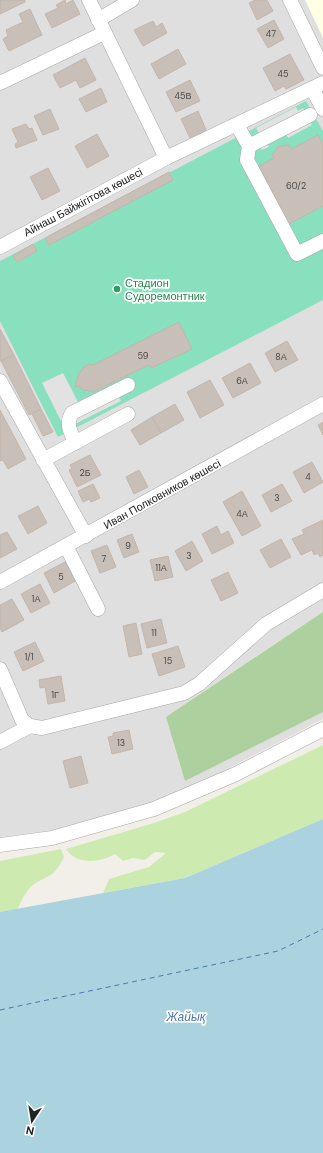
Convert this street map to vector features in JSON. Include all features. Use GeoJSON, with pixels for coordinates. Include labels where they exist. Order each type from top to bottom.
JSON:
{"type":"FeatureCollection","features":[{"type":"Feature","properties":{"kind":"street"},"geometry":{"type":"LineString","coordinates":[[89,0],[166,158]]}},
{"type":"Feature","properties":{"kind":"street"},"geometry":{"type":"LineString","coordinates":[[98,20],[132,0]]}},
{"type":"Feature","properties":{"kind":"street"},"geometry":{"type":"LineString","coordinates":[[290,0],[323,68]]}},
{"type":"Feature","properties":{"kind":"street"},"geometry":{"type":"LineString","coordinates":[[0,83],[104,33]]}},
{"type":"Feature","properties":{"kind":"street"},"geometry":{"type":"LineString","coordinates":[[318,86],[323,109]]}},
{"type":"Feature","properties":{"kind":"street","name":"Айнаш Байжігітова көшесі"},"geometry":{"type":"LineString","coordinates":[[0,247],[166,158],[318,86]]}},
{"type":"Feature","properties":{"kind":"street"},"geometry":{"type":"LineString","coordinates":[[248,146],[310,115]]}},
{"type":"Feature","properties":{"kind":"street"},"geometry":{"type":"LineString","coordinates":[[238,125],[248,146],[247,160],[297,254],[323,241]]}},
{"type":"Feature","properties":{"kind":"street"},"geometry":{"type":"LineString","coordinates":[[0,381],[86,536]]}},
{"type":"Feature","properties":{"kind":"street"},"geometry":{"type":"LineString","coordinates":[[75,442],[68,425],[68,418],[72,413],[128,385]]}},
{"type":"Feature","properties":{"kind":"street","name":"Иван Полковников көшесі"},"geometry":{"type":"LineString","coordinates":[[0,582],[86,536],[323,404]]}},
{"type":"Feature","properties":{"kind":"street"},"geometry":{"type":"LineString","coordinates":[[43,460],[128,414]]}},
{"type":"Feature","properties":{"kind":"street"},"geometry":{"type":"LineString","coordinates":[[66,546],[98,608]]}},
{"type":"Feature","properties":{"kind":"street"},"geometry":{"type":"LineString","coordinates":[[0,670],[22,720],[30,726],[42,728],[184,693],[199,684],[266,624],[323,590]]}},
{"type":"Feature","properties":{"kind":"street"},"geometry":{"type":"LineString","coordinates":[[0,742],[30,726]]}},
{"type":"Feature","properties":{"kind":"street"},"geometry":{"type":"LineString","coordinates":[[0,845],[52,838],[154,809],[236,774],[323,729]]}},
{"type":"Feature","properties":{"kind":"shaded area"},"geometry":{"type":"Polygon","coordinates":[[[0,0],[323,0],[323,719],[178,795],[53,830],[0,837],[0,0]]]}},
{"type":"Feature","properties":{"kind":"shaded area"},"geometry":{"type":"Polygon","coordinates":[[[305,0],[323,0],[323,38],[305,0]]]}},
{"type":"Feature","properties":{"kind":"shaded area"},"geometry":{"type":"Polygon","coordinates":[[[296,107],[298,111],[303,108],[312,125],[288,138],[286,134],[267,144],[269,147],[262,150],[254,135],[259,133],[256,128],[296,107]]]}},
{"type":"Feature","properties":{"kind":"shaded area"},"geometry":{"type":"Polygon","coordinates":[[[63,373],[78,402],[112,385],[121,401],[65,429],[42,383],[63,373]]]}},
{"type":"Feature","properties":{"kind":"green space","name":"Стадион Судоремонтник"},"geometry":{"type":"Polygon","coordinates":[[[306,101],[323,131],[323,300],[58,437],[0,321],[0,261],[306,101]]]}},
{"type":"Feature","properties":{"kind":"green space"},"geometry":{"type":"Polygon","coordinates":[[[323,612],[323,712],[185,781],[166,717],[323,612]]]}},
{"type":"Feature","properties":{"kind":"green space"},"geometry":{"type":"Polygon","coordinates":[[[323,745],[323,819],[185,878],[103,893],[109,879],[149,867],[166,853],[155,852],[145,860],[133,858],[123,861],[115,854],[96,861],[89,861],[76,858],[66,849],[154,823],[185,812],[323,745]]]}},
{"type":"Feature","properties":{"kind":"green space"},"geometry":{"type":"Polygon","coordinates":[[[61,849],[64,857],[55,871],[51,875],[33,885],[28,890],[17,910],[0,912],[0,861],[61,849]]]}},
{"type":"Feature","properties":{"kind":"water","name":"Жайық"},"geometry":{"type":"Polygon","coordinates":[[[323,819],[323,1153],[0,1153],[0,912],[185,878],[323,819]]]}},
{"type":"Feature","properties":{"kind":"building"},"geometry":{"type":"Polygon","coordinates":[[[0,0],[25,0],[25,2],[0,14],[0,0]]]}},
{"type":"Feature","properties":{"kind":"building"},"geometry":{"type":"Polygon","coordinates":[[[65,0],[66,4],[73,0],[80,14],[52,28],[45,14],[58,8],[56,5],[65,0]]]}},
{"type":"Feature","properties":{"kind":"building"},"geometry":{"type":"Polygon","coordinates":[[[255,0],[267,0],[273,11],[257,20],[249,3],[255,0]]]}},
{"type":"Feature","properties":{"kind":"building"},"geometry":{"type":"Polygon","coordinates":[[[30,9],[42,35],[9,51],[3,39],[8,36],[6,30],[23,22],[19,14],[30,9]]]}},
{"type":"Feature","properties":{"kind":"building"},"geometry":{"type":"Polygon","coordinates":[[[274,20],[284,39],[268,48],[257,29],[274,20]]]}},
{"type":"Feature","properties":{"kind":"building"},"geometry":{"type":"Polygon","coordinates":[[[153,21],[156,27],[162,23],[167,33],[143,46],[134,30],[153,21]]]}},
{"type":"Feature","properties":{"kind":"building"},"geometry":{"type":"Polygon","coordinates":[[[178,49],[186,64],[159,79],[151,64],[178,49]]]}},
{"type":"Feature","properties":{"kind":"building"},"geometry":{"type":"Polygon","coordinates":[[[290,54],[304,80],[286,89],[284,86],[275,91],[263,68],[290,54]]]}},
{"type":"Feature","properties":{"kind":"building"},"geometry":{"type":"Polygon","coordinates":[[[85,58],[96,80],[80,88],[76,80],[60,88],[53,75],[85,58]]]}},
{"type":"Feature","properties":{"kind":"building"},"geometry":{"type":"Polygon","coordinates":[[[190,80],[200,101],[176,112],[166,92],[190,80]]]}},
{"type":"Feature","properties":{"kind":"building"},"geometry":{"type":"Polygon","coordinates":[[[101,88],[107,102],[86,112],[79,99],[101,88]]]}},
{"type":"Feature","properties":{"kind":"building"},"geometry":{"type":"Polygon","coordinates":[[[50,109],[59,129],[43,135],[34,116],[50,109]]]}},
{"type":"Feature","properties":{"kind":"building"},"geometry":{"type":"Polygon","coordinates":[[[198,111],[207,132],[191,140],[181,119],[198,111]]]}},
{"type":"Feature","properties":{"kind":"building"},"geometry":{"type":"Polygon","coordinates":[[[26,124],[29,129],[32,128],[37,140],[16,148],[15,144],[18,142],[12,129],[26,124]]]}},
{"type":"Feature","properties":{"kind":"building"},"geometry":{"type":"Polygon","coordinates":[[[97,134],[109,156],[87,168],[75,146],[97,134]]]}},
{"type":"Feature","properties":{"kind":"building"},"geometry":{"type":"Polygon","coordinates":[[[318,135],[323,144],[323,206],[289,224],[259,166],[274,158],[272,155],[279,146],[289,145],[291,149],[318,135]]]}},
{"type":"Feature","properties":{"kind":"building"},"geometry":{"type":"Polygon","coordinates":[[[48,168],[60,191],[42,200],[30,177],[48,168]]]}},
{"type":"Feature","properties":{"kind":"building"},"geometry":{"type":"Polygon","coordinates":[[[169,172],[173,180],[49,245],[45,238],[169,172]]]}},
{"type":"Feature","properties":{"kind":"building"},"geometry":{"type":"Polygon","coordinates":[[[33,244],[37,251],[17,262],[13,256],[33,244]]]}},
{"type":"Feature","properties":{"kind":"building"},"geometry":{"type":"Polygon","coordinates":[[[179,322],[192,349],[151,368],[149,365],[93,392],[85,391],[78,386],[75,387],[78,375],[84,367],[89,364],[93,365],[179,322]]]}},
{"type":"Feature","properties":{"kind":"building"},"geometry":{"type":"Polygon","coordinates":[[[0,329],[14,355],[1,361],[0,359],[0,329]]]}},
{"type":"Feature","properties":{"kind":"building"},"geometry":{"type":"Polygon","coordinates":[[[287,341],[298,360],[275,372],[265,353],[287,341]]]}},
{"type":"Feature","properties":{"kind":"building"},"geometry":{"type":"Polygon","coordinates":[[[14,355],[41,409],[29,415],[1,361],[14,355]]]}},
{"type":"Feature","properties":{"kind":"building"},"geometry":{"type":"Polygon","coordinates":[[[250,363],[261,383],[233,398],[222,378],[250,363]]]}},
{"type":"Feature","properties":{"kind":"building"},"geometry":{"type":"Polygon","coordinates":[[[210,380],[224,405],[200,418],[187,392],[210,380]]]}},
{"type":"Feature","properties":{"kind":"building"},"geometry":{"type":"Polygon","coordinates":[[[175,404],[184,420],[161,433],[152,417],[175,404]]]}},
{"type":"Feature","properties":{"kind":"building"},"geometry":{"type":"Polygon","coordinates":[[[41,409],[53,432],[43,436],[32,414],[41,409]]]}},
{"type":"Feature","properties":{"kind":"building"},"geometry":{"type":"Polygon","coordinates":[[[0,410],[26,459],[8,469],[3,460],[0,461],[0,410]]]}},
{"type":"Feature","properties":{"kind":"building"},"geometry":{"type":"Polygon","coordinates":[[[152,417],[161,433],[140,445],[131,430],[152,417]]]}},
{"type":"Feature","properties":{"kind":"building"},"geometry":{"type":"Polygon","coordinates":[[[323,422],[323,435],[318,425],[323,422]]]}},
{"type":"Feature","properties":{"kind":"building"},"geometry":{"type":"Polygon","coordinates":[[[90,455],[101,475],[77,487],[69,470],[72,469],[70,465],[90,455]]]}},
{"type":"Feature","properties":{"kind":"building"},"geometry":{"type":"Polygon","coordinates":[[[312,462],[323,482],[304,493],[293,472],[312,462]]]}},
{"type":"Feature","properties":{"kind":"building"},"geometry":{"type":"Polygon","coordinates":[[[139,470],[148,487],[134,494],[126,477],[139,470]]]}},
{"type":"Feature","properties":{"kind":"building"},"geometry":{"type":"Polygon","coordinates":[[[93,484],[100,498],[91,502],[89,499],[83,502],[78,491],[93,484]]]}},
{"type":"Feature","properties":{"kind":"building"},"geometry":{"type":"Polygon","coordinates":[[[282,484],[292,501],[271,512],[262,495],[282,484]]]}},
{"type":"Feature","properties":{"kind":"building"},"geometry":{"type":"Polygon","coordinates":[[[242,491],[261,526],[242,536],[223,502],[242,491]]]}},
{"type":"Feature","properties":{"kind":"building"},"geometry":{"type":"Polygon","coordinates":[[[38,506],[47,523],[28,534],[18,516],[38,506]]]}},
{"type":"Feature","properties":{"kind":"building"},"geometry":{"type":"Polygon","coordinates":[[[323,520],[323,555],[320,557],[318,553],[314,555],[312,550],[301,555],[292,539],[304,534],[302,530],[323,520]]]}},
{"type":"Feature","properties":{"kind":"building"},"geometry":{"type":"Polygon","coordinates":[[[217,526],[221,535],[228,531],[234,543],[212,554],[202,534],[217,526]]]}},
{"type":"Feature","properties":{"kind":"building"},"geometry":{"type":"Polygon","coordinates":[[[7,532],[17,549],[0,558],[0,535],[7,532]]]}},
{"type":"Feature","properties":{"kind":"building"},"geometry":{"type":"Polygon","coordinates":[[[132,534],[139,552],[124,558],[117,540],[132,534]]]}},
{"type":"Feature","properties":{"kind":"building"},"geometry":{"type":"Polygon","coordinates":[[[281,539],[291,557],[270,568],[260,550],[281,539]]]}},
{"type":"Feature","properties":{"kind":"building"},"geometry":{"type":"Polygon","coordinates":[[[192,541],[203,561],[186,571],[175,551],[192,541]]]}},
{"type":"Feature","properties":{"kind":"building"},"geometry":{"type":"Polygon","coordinates":[[[107,545],[116,567],[100,573],[91,551],[107,545]]]}},
{"type":"Feature","properties":{"kind":"building"},"geometry":{"type":"Polygon","coordinates":[[[168,556],[173,577],[155,581],[150,560],[168,556]]]}},
{"type":"Feature","properties":{"kind":"building"},"geometry":{"type":"Polygon","coordinates":[[[67,561],[77,580],[54,593],[44,573],[67,561]]]}},
{"type":"Feature","properties":{"kind":"building"},"geometry":{"type":"Polygon","coordinates":[[[228,572],[238,593],[221,601],[211,580],[228,572]]]}},
{"type":"Feature","properties":{"kind":"building"},"geometry":{"type":"Polygon","coordinates":[[[40,584],[50,603],[31,613],[21,594],[40,584]]]}},
{"type":"Feature","properties":{"kind":"building"},"geometry":{"type":"Polygon","coordinates":[[[12,599],[24,620],[2,632],[0,628],[0,605],[12,599]]]}},
{"type":"Feature","properties":{"kind":"building"},"geometry":{"type":"Polygon","coordinates":[[[161,619],[167,643],[147,648],[141,624],[161,619]]]}},
{"type":"Feature","properties":{"kind":"building"},"geometry":{"type":"Polygon","coordinates":[[[136,623],[142,654],[129,657],[123,626],[136,623]]]}},
{"type":"Feature","properties":{"kind":"building"},"geometry":{"type":"Polygon","coordinates":[[[35,642],[44,661],[23,671],[14,652],[35,642]]]}},
{"type":"Feature","properties":{"kind":"building"},"geometry":{"type":"Polygon","coordinates":[[[178,646],[185,667],[159,676],[152,654],[178,646]]]}},
{"type":"Feature","properties":{"kind":"building"},"geometry":{"type":"Polygon","coordinates":[[[61,676],[65,701],[48,704],[45,687],[40,688],[39,680],[61,676]]]}},
{"type":"Feature","properties":{"kind":"building"},"geometry":{"type":"Polygon","coordinates":[[[129,730],[133,749],[112,754],[108,737],[113,736],[113,733],[129,730]]]}},
{"type":"Feature","properties":{"kind":"building"},"geometry":{"type":"Polygon","coordinates":[[[81,756],[88,783],[70,788],[63,761],[81,756]]]}},
{"type":"Feature","properties":{"kind":"ferry route"},"geometry":{"type":"LineString","coordinates":[[0,1010],[278,951],[323,929]]}},
{"type":"Feature","properties":{"kind":"place","name":"Стадион Судоремонтник"},"geometry":{"type":"Point","coordinates":[117,289]}}]}
